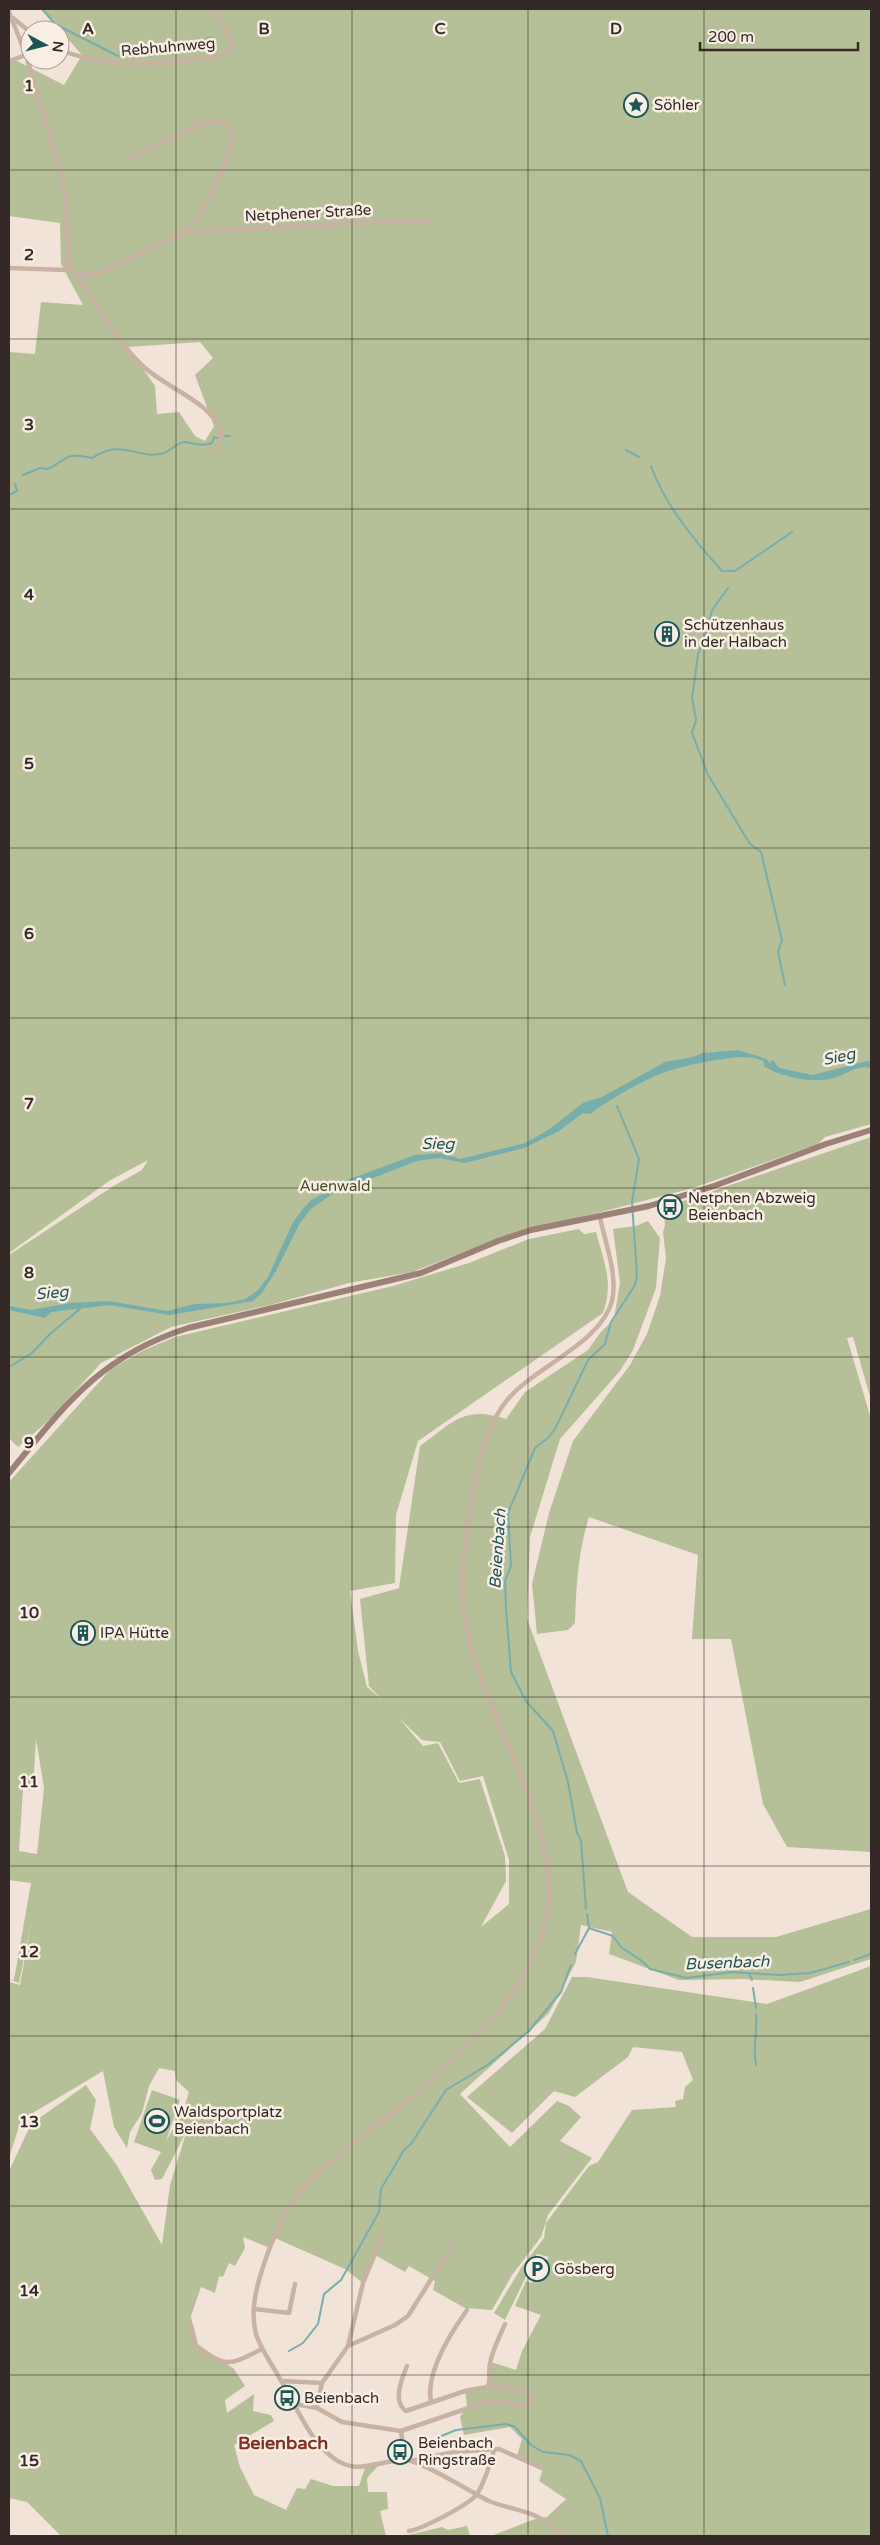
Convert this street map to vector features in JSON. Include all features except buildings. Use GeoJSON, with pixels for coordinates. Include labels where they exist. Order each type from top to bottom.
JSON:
{"type":"FeatureCollection","features":[{"type":"Feature","properties":{"kind":"main road"},"geometry":{"type":"LineString","coordinates":[[9,1473],[89,1382],[122,1356],[155,1340],[188,1328],[405,1277],[531,1230],[649,1206],[714,1186],[826,1144],[871,1130]]}},
{"type":"Feature","properties":{"kind":"street","name":"Rebhuhnweg"},"geometry":{"type":"LineString","coordinates":[[70,54],[83,59],[112,64],[142,64],[223,55],[231,48],[232,42],[218,16],[209,9]]}},
{"type":"Feature","properties":{"kind":"street"},"geometry":{"type":"LineString","coordinates":[[9,12],[20,39]]}},
{"type":"Feature","properties":{"kind":"street"},"geometry":{"type":"LineString","coordinates":[[12,17],[20,24]]}},
{"type":"Feature","properties":{"kind":"street"},"geometry":{"type":"LineString","coordinates":[[30,70],[64,186],[69,268],[77,275],[133,356],[158,378],[204,408],[219,426],[221,438],[216,450]]}},
{"type":"Feature","properties":{"kind":"street","name":"Netphener Straße"},"geometry":{"type":"LineString","coordinates":[[131,157],[209,121],[217,121],[230,129],[233,135],[231,144],[220,172],[201,215],[186,232]]}},
{"type":"Feature","properties":{"kind":"street","name":"Netphener Straße"},"geometry":{"type":"LineString","coordinates":[[77,275],[97,274],[186,232],[396,221],[431,222]]}},
{"type":"Feature","properties":{"kind":"street"},"geometry":{"type":"LineString","coordinates":[[9,268],[65,270],[69,268]]}},
{"type":"Feature","properties":{"kind":"street"},"geometry":{"type":"LineString","coordinates":[[559,2536],[548,2522],[531,2513],[491,2502],[411,2461],[405,2460],[365,2468],[342,2464],[334,2459],[318,2443],[262,2349],[256,2333],[254,2309],[258,2284],[266,2258],[296,2198],[321,2170],[394,2111],[494,2018],[523,1974],[542,1932],[546,1918],[549,1884],[542,1840],[473,1654],[463,1606],[464,1562],[468,1520],[478,1472],[492,1427],[503,1405],[523,1384],[586,1337],[609,1308],[613,1290],[613,1274],[600,1217]]}},
{"type":"Feature","properties":{"kind":"street"},"geometry":{"type":"LineString","coordinates":[[317,2408],[322,2383],[348,2346],[363,2282],[383,2236]]}},
{"type":"Feature","properties":{"kind":"street"},"geometry":{"type":"LineString","coordinates":[[348,2346],[395,2325],[408,2316],[452,2246]]}},
{"type":"Feature","properties":{"kind":"street"},"geometry":{"type":"LineString","coordinates":[[254,2309],[289,2313],[295,2284]]}},
{"type":"Feature","properties":{"kind":"street"},"geometry":{"type":"LineString","coordinates":[[431,2402],[429,2390],[434,2372],[448,2339],[467,2310]]}},
{"type":"Feature","properties":{"kind":"street"},"geometry":{"type":"LineString","coordinates":[[191,2324],[196,2346],[224,2363],[233,2363],[262,2349]]}},
{"type":"Feature","properties":{"kind":"street"},"geometry":{"type":"LineString","coordinates":[[492,2386],[489,2379],[491,2361],[505,2324]]}},
{"type":"Feature","properties":{"kind":"street"},"geometry":{"type":"LineString","coordinates":[[295,2404],[317,2408],[342,2422],[401,2431],[486,2402],[503,2401],[523,2406],[530,2403],[530,2394],[527,2391],[492,2386],[465,2391],[409,2411],[403,2410],[399,2395],[407,2366]]}},
{"type":"Feature","properties":{"kind":"street"},"geometry":{"type":"LineString","coordinates":[[282,2381],[322,2383]]}},
{"type":"Feature","properties":{"kind":"street"},"geometry":{"type":"LineString","coordinates":[[401,2431],[405,2460]]}},
{"type":"Feature","properties":{"kind":"street"},"geometry":{"type":"LineString","coordinates":[[409,2532],[422,2529],[466,2504],[477,2494],[494,2450]]}},
{"type":"Feature","properties":{"kind":"street"},"geometry":{"type":"LineString","coordinates":[[411,2461],[454,2452],[504,2450],[544,2469]]}},
{"type":"Feature","properties":{"kind":"street"},"geometry":{"type":"LineString","coordinates":[[556,2531],[566,2536]]}},
{"type":"Feature","properties":{"kind":"green space","name":"Auenwald"},"geometry":{"type":"Polygon","coordinates":[[[42,9],[871,9],[871,1124],[825,1137],[818,1144],[693,1188],[497,1239],[412,1272],[349,1283],[270,1305],[171,1327],[101,1363],[47,1422],[18,1447],[9,1438],[9,1255],[112,1187],[142,1170],[148,1160],[109,1181],[9,1253],[9,352],[35,354],[41,302],[83,305],[61,264],[60,223],[9,216],[9,57],[20,63],[20,70],[35,70],[64,85],[82,55],[70,41],[70,20],[52,20],[42,9]],[[200,342],[128,347],[155,386],[157,414],[179,412],[195,436],[205,441],[214,426],[195,375],[213,358],[200,342]]]}},
{"type":"Feature","properties":{"kind":"green space"},"geometry":{"type":"Polygon","coordinates":[[[871,1137],[871,1400],[853,1337],[847,1338],[871,1419],[871,1852],[787,1847],[763,1804],[731,1639],[692,1639],[698,1555],[589,1517],[582,1543],[578,1570],[575,1623],[568,1630],[537,1634],[532,1584],[549,1513],[573,1441],[630,1365],[647,1334],[660,1296],[666,1258],[663,1232],[666,1207],[871,1137]]]}},
{"type":"Feature","properties":{"kind":"green space"},"geometry":{"type":"Polygon","coordinates":[[[648,1221],[660,1238],[656,1288],[633,1350],[620,1371],[560,1439],[530,1537],[527,1619],[628,1892],[692,1937],[776,1937],[871,1909],[871,1959],[800,1982],[742,1979],[679,1980],[609,1954],[612,1932],[581,1925],[576,1962],[549,2013],[460,2094],[510,2147],[557,2101],[569,2106],[581,2117],[560,2141],[592,2158],[548,2215],[541,2237],[512,2275],[492,2310],[465,2308],[433,2290],[435,2281],[409,2266],[405,2272],[375,2255],[363,2283],[345,2269],[275,2238],[270,2248],[243,2237],[245,2248],[235,2266],[229,2263],[223,2277],[219,2276],[215,2293],[201,2287],[191,2316],[196,2343],[234,2369],[245,2386],[225,2400],[227,2413],[254,2394],[253,2411],[271,2415],[274,2421],[234,2445],[240,2467],[254,2495],[286,2510],[297,2488],[305,2489],[311,2479],[333,2486],[359,2486],[365,2468],[378,2466],[367,2478],[368,2492],[387,2492],[388,2509],[380,2511],[386,2536],[61,2536],[27,2502],[9,2498],[9,2171],[31,2124],[86,2085],[96,2100],[90,2129],[116,2164],[162,2245],[170,2185],[187,2130],[162,2179],[155,2180],[151,2170],[161,2152],[134,2142],[152,2090],[180,2100],[166,2141],[184,2109],[189,2092],[176,2080],[175,2071],[159,2068],[149,2086],[142,2113],[130,2132],[127,2148],[114,2127],[103,2071],[21,2120],[9,2158],[9,1982],[20,1985],[31,1923],[19,1983],[9,1979],[14,1980],[31,1883],[9,1880],[9,1482],[111,1369],[142,1351],[175,1337],[393,1286],[469,1263],[529,1239],[579,1229],[584,1234],[596,1232],[605,1263],[608,1282],[608,1292],[603,1313],[418,1441],[396,1515],[395,1583],[350,1591],[358,1651],[367,1687],[382,1700],[369,1686],[360,1599],[399,1588],[420,1446],[451,1423],[469,1415],[492,1415],[506,1419],[525,1392],[588,1350],[600,1333],[614,1319],[620,1283],[613,1229],[636,1226],[648,1221]],[[398,1717],[423,1746],[438,1743],[459,1783],[480,1779],[505,1856],[506,1881],[481,1927],[509,1904],[509,1860],[483,1776],[460,1781],[440,1742],[422,1740],[398,1717]],[[36,1739],[33,1790],[23,1789],[19,1851],[37,1854],[44,1788],[36,1739]]]}},
{"type":"Feature","properties":{"kind":"green space"},"geometry":{"type":"Polygon","coordinates":[[[871,1966],[871,2536],[491,2536],[535,2519],[547,2517],[566,2499],[539,2481],[543,2469],[517,2456],[522,2439],[510,2427],[464,2435],[460,2417],[467,2406],[465,2390],[486,2385],[491,2362],[516,2370],[522,2351],[541,2315],[515,2306],[526,2281],[532,2283],[549,2257],[537,2254],[505,2320],[494,2313],[521,2268],[544,2238],[546,2223],[589,2166],[598,2162],[632,2110],[676,2107],[675,2101],[683,2099],[685,2087],[693,2080],[682,2052],[633,2047],[628,2057],[575,2097],[554,2091],[512,2133],[467,2097],[545,2029],[572,1977],[587,1977],[767,2004],[871,1966]]]}},
{"type":"Feature","properties":{"kind":"green space"},"geometry":{"type":"Polygon","coordinates":[[[467,2526],[470,2536],[404,2536],[442,2527],[448,2530],[467,2526]]]}},
{"type":"Feature","properties":{"kind":"water"},"geometry":{"type":"Polygon","coordinates":[[[207,37],[213,37],[217,44],[213,51],[207,51],[203,47],[203,41],[207,37]]]}},
{"type":"Feature","properties":{"kind":"water"},"geometry":{"type":"Polygon","coordinates":[[[738,1050],[767,1059],[769,1063],[773,1060],[779,1068],[813,1075],[867,1061],[871,1062],[871,1069],[862,1067],[835,1078],[813,1080],[780,1074],[765,1067],[763,1061],[746,1057],[702,1063],[676,1069],[641,1082],[603,1104],[591,1114],[583,1113],[559,1131],[524,1148],[465,1163],[439,1158],[417,1161],[332,1194],[311,1209],[300,1223],[276,1271],[262,1293],[253,1301],[170,1315],[110,1305],[51,1312],[45,1318],[9,1310],[9,1306],[31,1310],[70,1303],[109,1301],[167,1311],[195,1304],[228,1303],[245,1299],[257,1291],[268,1277],[293,1222],[303,1209],[310,1201],[347,1180],[415,1155],[443,1153],[460,1159],[525,1143],[548,1130],[583,1103],[602,1097],[665,1062],[693,1057],[703,1053],[738,1050]]]}},
{"type":"Feature","properties":{"kind":"waterway"},"geometry":{"type":"LineString","coordinates":[[42,9],[55,24],[118,56]]}},
{"type":"Feature","properties":{"kind":"waterway"},"geometry":{"type":"LineString","coordinates":[[173,48],[202,47]]}},
{"type":"Feature","properties":{"kind":"waterway"},"geometry":{"type":"LineString","coordinates":[[225,436],[230,436]]}},
{"type":"Feature","properties":{"kind":"waterway"},"geometry":{"type":"LineString","coordinates":[[23,475],[40,468],[48,469],[72,456],[92,458],[113,449],[154,455],[167,452],[182,442],[205,445],[212,443],[214,437],[217,438]]}},
{"type":"Feature","properties":{"kind":"waterway"},"geometry":{"type":"LineString","coordinates":[[626,450],[639,457]]}},
{"type":"Feature","properties":{"kind":"waterway"},"geometry":{"type":"LineString","coordinates":[[651,466],[664,494],[681,522],[722,571],[735,571],[792,532]]}},
{"type":"Feature","properties":{"kind":"waterway"},"geometry":{"type":"LineString","coordinates":[[9,495],[17,491],[15,484]]}},
{"type":"Feature","properties":{"kind":"waterway"},"geometry":{"type":"LineString","coordinates":[[728,588],[712,610],[698,655],[692,698],[696,720],[692,733],[708,775],[750,844],[761,852],[782,940],[778,952],[785,985]]}},
{"type":"Feature","properties":{"kind":"waterway","name":"Beienbach"},"geometry":{"type":"LineString","coordinates":[[586,1909],[581,1840],[577,1833],[568,1782],[553,1731],[526,1701],[511,1672],[505,1581],[511,1566],[508,1513],[535,1448],[548,1438],[555,1429],[588,1360],[605,1344],[611,1322],[635,1285],[637,1276],[632,1202],[639,1159],[617,1106]]}},
{"type":"Feature","properties":{"kind":"waterway"},"geometry":{"type":"LineString","coordinates":[[9,1367],[32,1353],[50,1334],[82,1307]]}},
{"type":"Feature","properties":{"kind":"waterway","name":"Beienbach"},"geometry":{"type":"LineString","coordinates":[[575,1954],[589,1928],[587,1914]]}},
{"type":"Feature","properties":{"kind":"waterway","name":"Busenbach"},"geometry":{"type":"LineString","coordinates":[[589,1928],[613,1936],[621,1947],[642,1961],[650,1969],[687,1978],[732,1972],[779,1975],[810,1973],[849,1962]]}},
{"type":"Feature","properties":{"kind":"waterway","name":"Busenbach"},"geometry":{"type":"LineString","coordinates":[[854,1960],[871,1954]]}},
{"type":"Feature","properties":{"kind":"waterway","name":"Beienbach"},"geometry":{"type":"LineString","coordinates":[[289,2351],[303,2343],[318,2324],[324,2294],[341,2280],[379,2212],[381,2189],[404,2150],[411,2144],[446,2090],[489,2064],[529,2031],[561,1992],[571,1965]]}},
{"type":"Feature","properties":{"kind":"waterway","name":"Busenbach"},"geometry":{"type":"LineString","coordinates":[[749,1973],[752,1980]]}},
{"type":"Feature","properties":{"kind":"waterway"},"geometry":{"type":"LineString","coordinates":[[753,1988],[756,2008]]}},
{"type":"Feature","properties":{"kind":"waterway"},"geometry":{"type":"LineString","coordinates":[[756,2014],[756,2065]]}},
{"type":"Feature","properties":{"kind":"waterway","name":"Beienbach"},"geometry":{"type":"LineString","coordinates":[[439,2437],[456,2430],[507,2424],[515,2427],[531,2445],[543,2452],[569,2455],[581,2461],[600,2498],[608,2536]]}},
{"type":"Feature","properties":{"kind":"place","name":"Söhler"},"geometry":{"type":"Point","coordinates":[636,105]}},
{"type":"Feature","properties":{"kind":"place","name":"Schützenhaus in der Halbach"},"geometry":{"type":"Point","coordinates":[667,634]}},
{"type":"Feature","properties":{"kind":"place","name":"Netphen Abzweig Beienbach"},"geometry":{"type":"Point","coordinates":[670,1207]}},
{"type":"Feature","properties":{"kind":"place","name":"IPA Hütte"},"geometry":{"type":"Point","coordinates":[83,1633]}},
{"type":"Feature","properties":{"kind":"place","name":"Waldsportplatz Beienbach"},"geometry":{"type":"Point","coordinates":[157,2121]}},
{"type":"Feature","properties":{"kind":"place","name":"Gösberg"},"geometry":{"type":"Point","coordinates":[537,2269]}},
{"type":"Feature","properties":{"kind":"place","name":"Beienbach"},"geometry":{"type":"Point","coordinates":[287,2398]}},
{"type":"Feature","properties":{"kind":"place","name":"Beienbach Ringstraße"},"geometry":{"type":"Point","coordinates":[400,2452]}},
{"type":"Feature","properties":{"kind":"district","name":"Beienbach"},"geometry":{"type":"Point","coordinates":[283,2443]}},
{"type":"Feature","properties":{"kind":"water label","name":"Sieg"},"geometry":{"type":"Point","coordinates":[839,1057]}},
{"type":"Feature","properties":{"kind":"water label","name":"Sieg"},"geometry":{"type":"Point","coordinates":[438,1144]}},
{"type":"Feature","properties":{"kind":"water label","name":"Sieg"},"geometry":{"type":"Point","coordinates":[52,1293]}}]}
